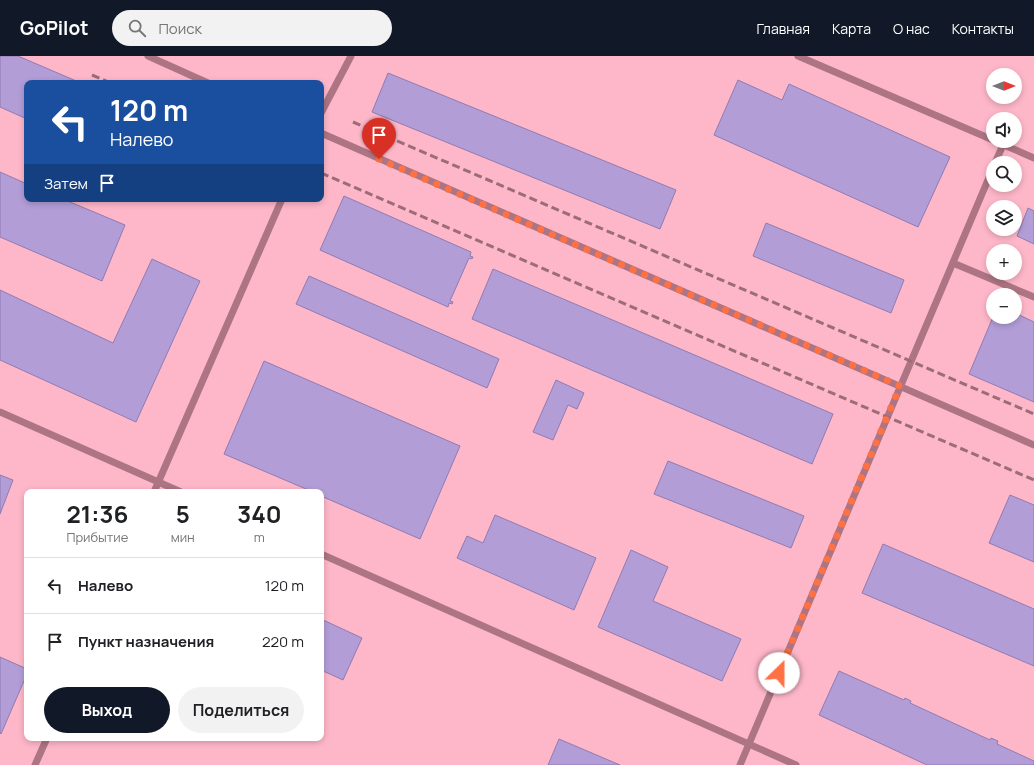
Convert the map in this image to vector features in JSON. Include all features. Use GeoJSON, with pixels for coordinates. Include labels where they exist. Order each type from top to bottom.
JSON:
{"type":"FeatureCollection","features":[{"type":"Feature","properties":{"kind":"lane"},"geometry":{"type":"LineString","coordinates":[[148,56],[201,80]]}},
{"type":"Feature","properties":{"kind":"lane"},"geometry":{"type":"LineString","coordinates":[[324,107],[351,56]]}},
{"type":"Feature","properties":{"kind":"lane"},"geometry":{"type":"LineString","coordinates":[[798,56],[986,138]]}},
{"type":"Feature","properties":{"kind":"lane"},"geometry":{"type":"LineString","coordinates":[[324,135],[900,386],[1034,446]]}},
{"type":"Feature","properties":{"kind":"lane"},"geometry":{"type":"LineString","coordinates":[[1012,148],[1034,158]]}},
{"type":"Feature","properties":{"kind":"lane"},"geometry":{"type":"LineString","coordinates":[[740,765],[986,185]]}},
{"type":"Feature","properties":{"kind":"lane"},"geometry":{"type":"LineString","coordinates":[[155,489],[281,202]]}},
{"type":"Feature","properties":{"kind":"lane"},"geometry":{"type":"LineString","coordinates":[[953,263],[1034,297]]}},
{"type":"Feature","properties":{"kind":"lane"},"geometry":{"type":"LineString","coordinates":[[0,412],[174,489]]}},
{"type":"Feature","properties":{"kind":"lane"},"geometry":{"type":"LineString","coordinates":[[324,555],[796,765]]}},
{"type":"Feature","properties":{"kind":"lane"},"geometry":{"type":"LineString","coordinates":[[35,765],[45,741]]}},
{"type":"Feature","properties":{"kind":"building"},"geometry":{"type":"Polygon","coordinates":[[[0,56],[18,56],[74,80],[24,80],[24,118],[0,107],[0,56]]]}},
{"type":"Feature","properties":{"kind":"building"},"geometry":{"type":"Polygon","coordinates":[[[388,73],[676,190],[660,229],[372,112],[388,73]]]}},
{"type":"Feature","properties":{"kind":"building"},"geometry":{"type":"Polygon","coordinates":[[[738,80],[782,100],[789,84],[950,157],[918,227],[714,135],[738,80]]]}},
{"type":"Feature","properties":{"kind":"building"},"geometry":{"type":"Polygon","coordinates":[[[0,172],[24,183],[24,202],[70,202],[125,225],[102,281],[0,237],[0,172]]]}},
{"type":"Feature","properties":{"kind":"building"},"geometry":{"type":"Polygon","coordinates":[[[344,196],[471,252],[470,256],[473,257],[472,259],[469,258],[450,301],[453,302],[452,304],[449,303],[448,307],[320,250],[344,196]]]}},
{"type":"Feature","properties":{"kind":"building"},"geometry":{"type":"Polygon","coordinates":[[[1028,208],[1034,211],[1034,244],[1017,236],[1022,236],[1022,223],[1028,208]]]}},
{"type":"Feature","properties":{"kind":"building"},"geometry":{"type":"Polygon","coordinates":[[[766,223],[904,280],[891,313],[753,256],[766,223]]]}},
{"type":"Feature","properties":{"kind":"building"},"geometry":{"type":"Polygon","coordinates":[[[152,259],[200,281],[136,422],[0,360],[0,290],[113,343],[152,259]]]}},
{"type":"Feature","properties":{"kind":"building"},"geometry":{"type":"Polygon","coordinates":[[[493,269],[833,414],[812,464],[472,319],[493,269]]]}},
{"type":"Feature","properties":{"kind":"building"},"geometry":{"type":"Polygon","coordinates":[[[309,276],[499,359],[487,388],[296,304],[309,276]]]}},
{"type":"Feature","properties":{"kind":"building"},"geometry":{"type":"Polygon","coordinates":[[[1022,316],[1034,322],[1034,402],[969,374],[990,324],[1022,324],[1022,316]]]}},
{"type":"Feature","properties":{"kind":"building"},"geometry":{"type":"Polygon","coordinates":[[[264,361],[460,446],[420,539],[324,497],[324,489],[306,489],[224,454],[264,361]]]}},
{"type":"Feature","properties":{"kind":"building"},"geometry":{"type":"Polygon","coordinates":[[[556,380],[584,393],[577,409],[568,405],[553,440],[533,432],[556,380]]]}},
{"type":"Feature","properties":{"kind":"building"},"geometry":{"type":"Polygon","coordinates":[[[668,461],[804,516],[791,548],[654,494],[668,461]]]}},
{"type":"Feature","properties":{"kind":"building"},"geometry":{"type":"Polygon","coordinates":[[[0,475],[13,480],[0,514],[0,475]]]}},
{"type":"Feature","properties":{"kind":"building"},"geometry":{"type":"Polygon","coordinates":[[[1010,495],[1034,505],[1034,562],[989,543],[1010,495]]]}},
{"type":"Feature","properties":{"kind":"building"},"geometry":{"type":"Polygon","coordinates":[[[495,515],[596,558],[574,610],[457,558],[467,536],[483,543],[495,515]]]}},
{"type":"Feature","properties":{"kind":"building"},"geometry":{"type":"Polygon","coordinates":[[[883,544],[1034,609],[1034,666],[862,593],[883,544]]]}},
{"type":"Feature","properties":{"kind":"building"},"geometry":{"type":"Polygon","coordinates":[[[631,550],[668,567],[653,601],[741,639],[722,681],[598,627],[631,550]]]}},
{"type":"Feature","properties":{"kind":"building"},"geometry":{"type":"Polygon","coordinates":[[[324,620],[362,638],[343,680],[324,671],[324,620]]]}},
{"type":"Feature","properties":{"kind":"building"},"geometry":{"type":"Polygon","coordinates":[[[0,657],[24,668],[24,681],[1,734],[0,657]]]}},
{"type":"Feature","properties":{"kind":"building"},"geometry":{"type":"Polygon","coordinates":[[[839,671],[904,700],[905,698],[911,701],[910,703],[990,740],[991,738],[998,741],[997,744],[1034,761],[1034,765],[927,765],[819,715],[839,671]]]}},
{"type":"Feature","properties":{"kind":"building"},"geometry":{"type":"Polygon","coordinates":[[[559,739],[620,765],[548,765],[559,739]]]}},
{"type":"Feature","properties":{"kind":"railway"},"geometry":{"type":"LineString","coordinates":[[92,75],[104,80]]}},
{"type":"Feature","properties":{"kind":"railway"},"geometry":{"type":"LineString","coordinates":[[353,122],[1034,414]]}},
{"type":"Feature","properties":{"kind":"railway"},"geometry":{"type":"LineString","coordinates":[[324,174],[1034,480]]}},
{"type":"Feature","properties":{"kind":"route"},"geometry":{"type":"LineString","coordinates":[[379,159],[900,386],[779,673]]}}]}
